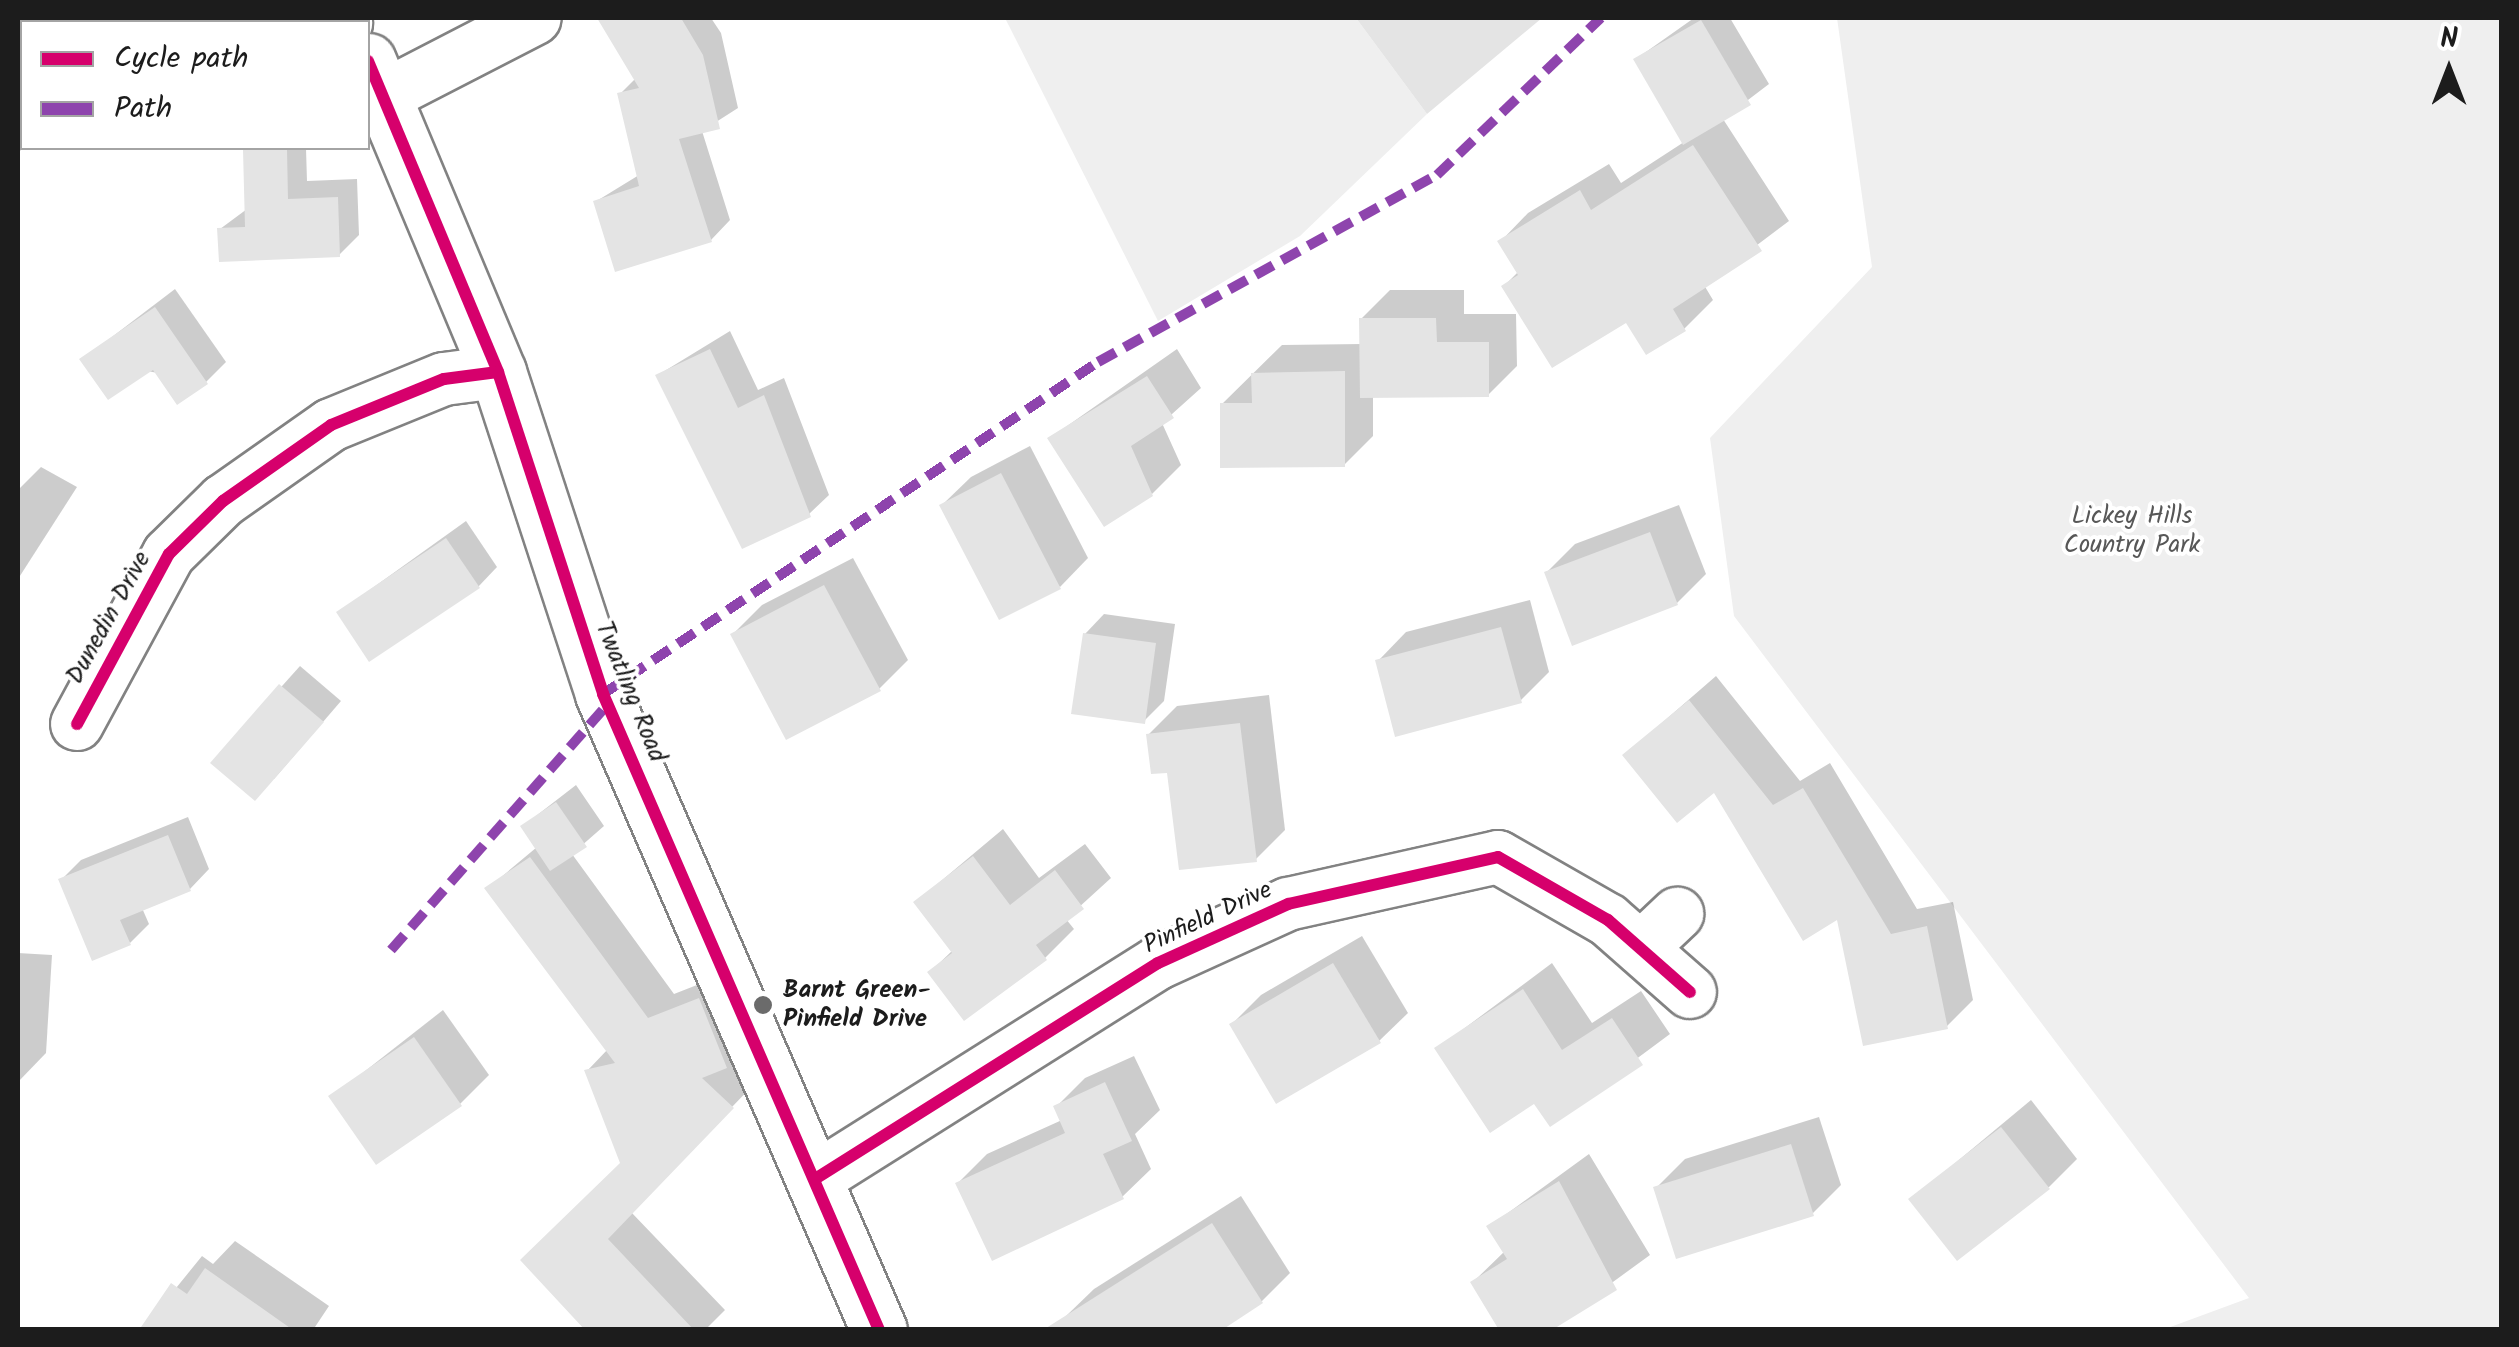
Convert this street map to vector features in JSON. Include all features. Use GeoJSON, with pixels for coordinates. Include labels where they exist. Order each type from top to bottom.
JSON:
{"type":"FeatureCollection","features":[{"type":"Feature","properties":{"kind":"street"},"geometry":{"type":"LineString","coordinates":[[378,77],[535,18]]}},
{"type":"Feature","properties":{"kind":"street","name":"Twatling Road"},"geometry":{"type":"LineString","coordinates":[[378,77],[498,372],[603,694],[879,1330]]}},
{"type":"Feature","properties":{"kind":"street","name":"Dunedin Drive"},"geometry":{"type":"LineString","coordinates":[[77,724],[169,554],[222,501],[330,425],[444,379],[498,372]]}},
{"type":"Feature","properties":{"kind":"street","name":"Pinfield Drive"},"geometry":{"type":"LineString","coordinates":[[815,1179],[1158,962],[1288,904],[1498,857],[1659,931],[1690,992]]}},
{"type":"Feature","properties":{"kind":"green space"},"geometry":{"type":"Polygon","coordinates":[[[1005,18],[1356,18],[1427,114],[1300,236],[1158,321],[1005,18]]]}},
{"type":"Feature","properties":{"kind":"green space","name":"Lickey Hills Country Park"},"geometry":{"type":"Polygon","coordinates":[[[1837,18],[2501,18],[2501,1329],[2165,1329],[2249,1298],[1734,616],[1710,438],[1872,267],[1837,18]]]}},
{"type":"Feature","properties":{"kind":"building"},"geometry":{"type":"Polygon","coordinates":[[[597,18],[681,18],[703,55],[720,129],[679,139],[712,242],[615,272],[593,201],[639,186],[617,93],[639,88],[597,18]]]}},
{"type":"Feature","properties":{"kind":"building"},"geometry":{"type":"Polygon","coordinates":[[[1356,18],[1542,18],[1427,114],[1356,18]]]}},
{"type":"Feature","properties":{"kind":"building"},"geometry":{"type":"Polygon","coordinates":[[[1701,20],[1751,105],[1683,145],[1633,59],[1701,20]]]}},
{"type":"Feature","properties":{"kind":"building"},"geometry":{"type":"Polygon","coordinates":[[[1693,145],[1762,251],[1673,309],[1686,331],[1646,355],[1626,323],[1552,368],[1501,286],[1518,275],[1497,241],[1580,190],[1591,210],[1693,145]]]}},
{"type":"Feature","properties":{"kind":"building"},"geometry":{"type":"Polygon","coordinates":[[[243,150],[287,150],[288,199],[338,197],[340,257],[219,262],[217,228],[245,227],[243,150]]]}},
{"type":"Feature","properties":{"kind":"building"},"geometry":{"type":"Polygon","coordinates":[[[155,307],[208,384],[177,405],[153,370],[108,400],[79,359],[155,307]]]}},
{"type":"Feature","properties":{"kind":"building"},"geometry":{"type":"Polygon","coordinates":[[[1359,318],[1436,318],[1437,342],[1489,342],[1489,397],[1360,398],[1359,318]]]}},
{"type":"Feature","properties":{"kind":"building"},"geometry":{"type":"Polygon","coordinates":[[[710,349],[738,408],[764,395],[811,517],[742,549],[655,375],[710,349]]]}},
{"type":"Feature","properties":{"kind":"building"},"geometry":{"type":"Polygon","coordinates":[[[1345,371],[1345,467],[1220,468],[1220,403],[1252,403],[1251,373],[1345,371]]]}},
{"type":"Feature","properties":{"kind":"building"},"geometry":{"type":"Polygon","coordinates":[[[1147,376],[1174,418],[1131,446],[1153,496],[1104,527],[1047,438],[1147,376]]]}},
{"type":"Feature","properties":{"kind":"building"},"geometry":{"type":"Polygon","coordinates":[[[1001,473],[1061,589],[999,620],[939,505],[1001,473]]]}},
{"type":"Feature","properties":{"kind":"building"},"geometry":{"type":"Polygon","coordinates":[[[1650,532],[1678,605],[1572,646],[1544,572],[1650,532]]]}},
{"type":"Feature","properties":{"kind":"building"},"geometry":{"type":"Polygon","coordinates":[[[446,538],[480,588],[369,662],[336,612],[446,538]]]}},
{"type":"Feature","properties":{"kind":"building"},"geometry":{"type":"Polygon","coordinates":[[[824,585],[881,691],[786,740],[730,634],[824,585]]]}},
{"type":"Feature","properties":{"kind":"building"},"geometry":{"type":"Polygon","coordinates":[[[1501,627],[1522,703],[1395,737],[1375,660],[1501,627]]]}},
{"type":"Feature","properties":{"kind":"building"},"geometry":{"type":"Polygon","coordinates":[[[1083,633],[1156,643],[1145,724],[1071,714],[1083,633]]]}},
{"type":"Feature","properties":{"kind":"building"},"geometry":{"type":"Polygon","coordinates":[[[279,684],[324,722],[255,801],[210,763],[279,684]]]}},
{"type":"Feature","properties":{"kind":"building"},"geometry":{"type":"Polygon","coordinates":[[[1689,700],[1773,805],[1803,788],[1891,934],[1927,926],[1948,1029],[1863,1046],[1837,920],[1803,941],[1714,793],[1677,823],[1622,755],[1689,700]]]}},
{"type":"Feature","properties":{"kind":"building"},"geometry":{"type":"Polygon","coordinates":[[[1240,723],[1257,862],[1179,870],[1167,773],[1151,774],[1146,734],[1240,723]]]}},
{"type":"Feature","properties":{"kind":"building"},"geometry":{"type":"Polygon","coordinates":[[[556,802],[587,847],[550,871],[520,826],[556,802]]]}},
{"type":"Feature","properties":{"kind":"building"},"geometry":{"type":"Polygon","coordinates":[[[168,835],[191,891],[120,920],[131,945],[92,961],[58,879],[168,835]]]}},
{"type":"Feature","properties":{"kind":"building"},"geometry":{"type":"Polygon","coordinates":[[[973,856],[1010,905],[1055,870],[1084,909],[1036,945],[1047,960],[964,1021],[927,972],[952,953],[913,902],[973,856]]]}},
{"type":"Feature","properties":{"kind":"building"},"geometry":{"type":"Polygon","coordinates":[[[530,857],[648,1018],[699,998],[727,1068],[702,1078],[734,1108],[608,1239],[694,1330],[585,1330],[520,1260],[620,1163],[584,1070],[615,1063],[484,888],[530,857]]]}},
{"type":"Feature","properties":{"kind":"building"},"geometry":{"type":"Polygon","coordinates":[[[1333,963],[1381,1043],[1276,1104],[1229,1024],[1333,963]]]}},
{"type":"Feature","properties":{"kind":"building"},"geometry":{"type":"Polygon","coordinates":[[[1523,989],[1562,1050],[1612,1018],[1643,1065],[1550,1127],[1534,1104],[1490,1133],[1434,1048],[1523,989]]]}},
{"type":"Feature","properties":{"kind":"building"},"geometry":{"type":"Polygon","coordinates":[[[414,1037],[462,1106],[376,1165],[328,1096],[414,1037]]]}},
{"type":"Feature","properties":{"kind":"building"},"geometry":{"type":"Polygon","coordinates":[[[1105,1082],[1132,1141],[1103,1154],[1124,1199],[992,1261],[955,1183],[1065,1133],[1053,1106],[1105,1082]]]}},
{"type":"Feature","properties":{"kind":"building"},"geometry":{"type":"Polygon","coordinates":[[[2001,1127],[2050,1189],[1957,1261],[1908,1199],[2001,1127]]]}},
{"type":"Feature","properties":{"kind":"building"},"geometry":{"type":"Polygon","coordinates":[[[1791,1144],[1814,1216],[1676,1259],[1653,1187],[1791,1144]]]}},
{"type":"Feature","properties":{"kind":"building"},"geometry":{"type":"Polygon","coordinates":[[[1559,1181],[1617,1290],[1552,1330],[1499,1330],[1470,1282],[1507,1259],[1486,1226],[1559,1181]]]}},
{"type":"Feature","properties":{"kind":"building"},"geometry":{"type":"Polygon","coordinates":[[[1212,1223],[1263,1303],[1222,1330],[1043,1330],[1212,1223]]]}},
{"type":"Feature","properties":{"kind":"building"},"geometry":{"type":"Polygon","coordinates":[[[205,1268],[293,1330],[139,1330],[171,1283],[187,1294],[205,1268]]]}},
{"type":"Feature","properties":{"kind":"marked path"},"geometry":{"type":"LineString","coordinates":[[603,694],[1098,362],[1437,175],[1601,18]]}},
{"type":"Feature","properties":{"kind":"marked path"},"geometry":{"type":"LineString","coordinates":[[391,950],[608,704]]}},
{"type":"Feature","properties":{"kind":"cycle path"},"geometry":{"type":"LineString","coordinates":[[370,66],[498,372],[603,694],[879,1330]]}},
{"type":"Feature","properties":{"kind":"cycle path"},"geometry":{"type":"LineString","coordinates":[[77,724],[169,554],[223,501],[331,425],[444,379],[498,372]]}},
{"type":"Feature","properties":{"kind":"cycle path"},"geometry":{"type":"LineString","coordinates":[[815,1179],[1158,963],[1288,904],[1498,857],[1608,920],[1690,992]]}},
{"type":"Feature","properties":{"kind":"place","name":"Barnt Green- Pinfield Drive"},"geometry":{"type":"Point","coordinates":[763,1005]}}]}
